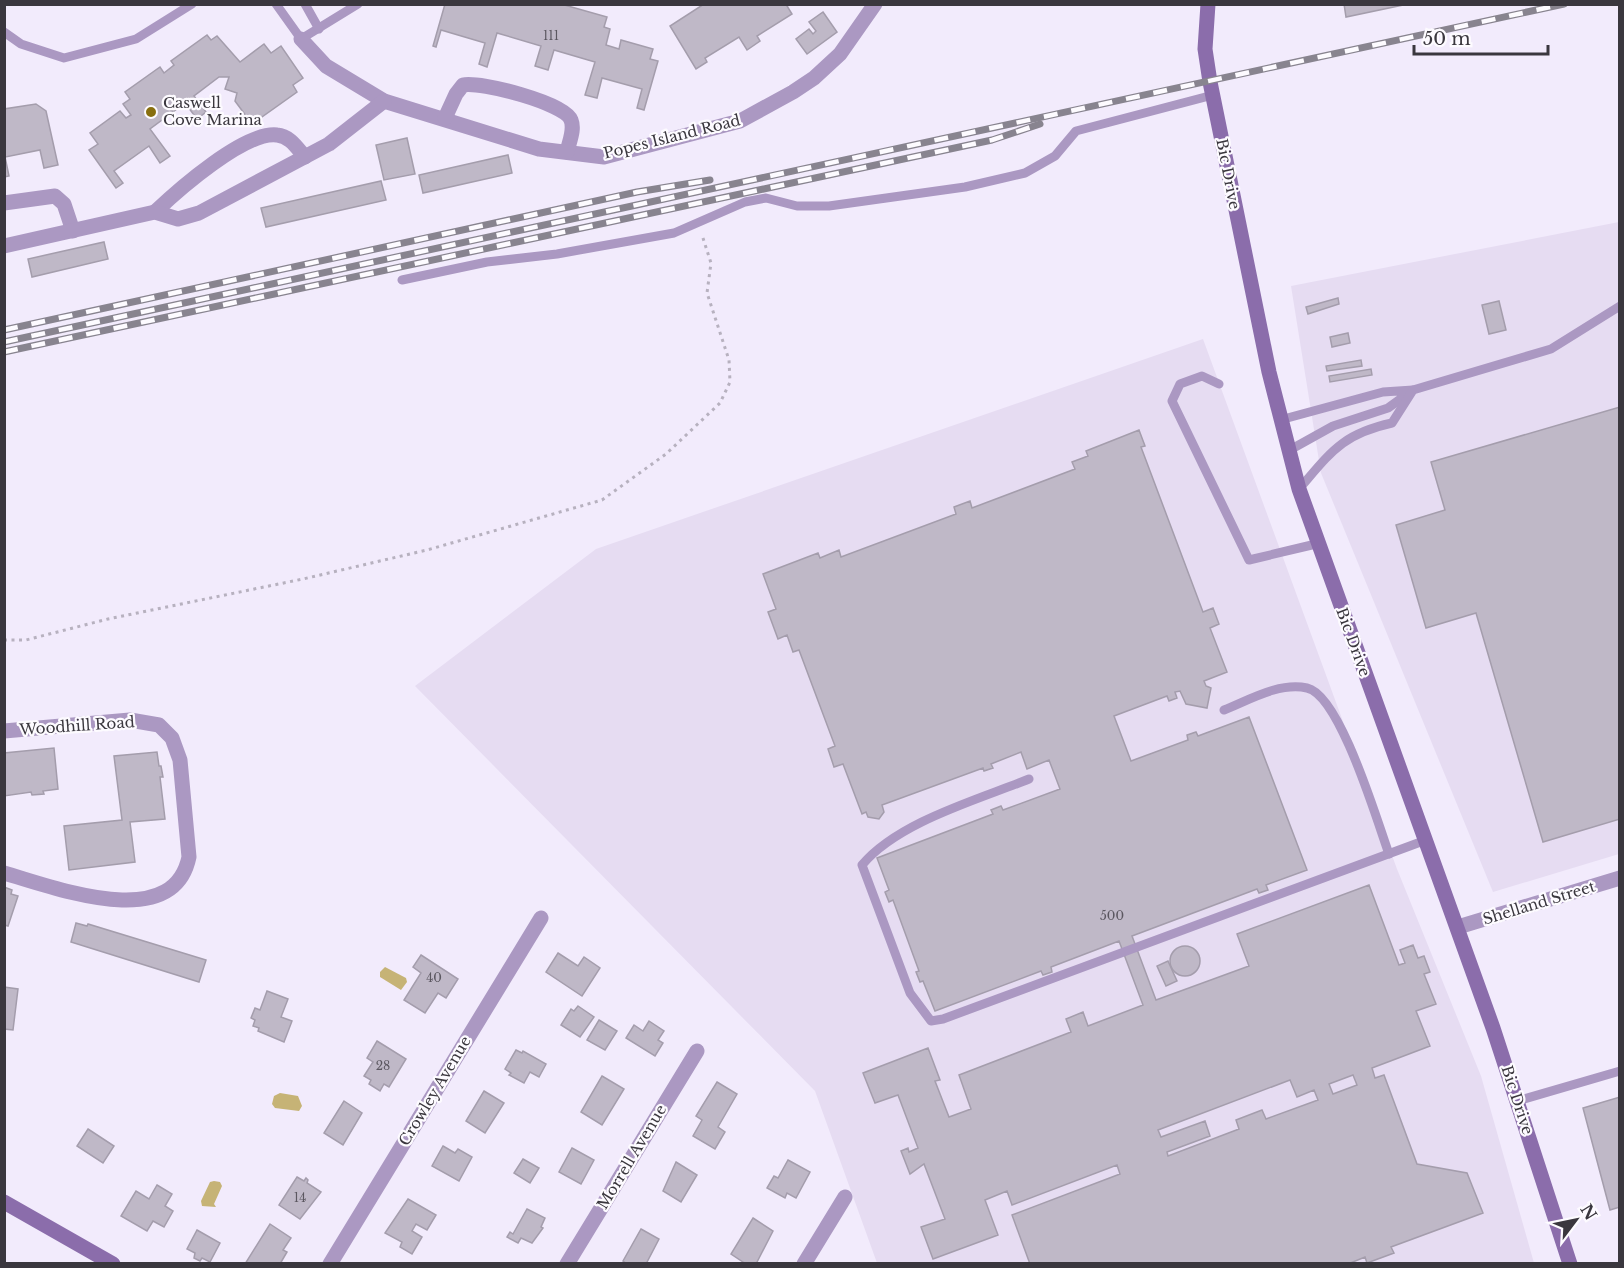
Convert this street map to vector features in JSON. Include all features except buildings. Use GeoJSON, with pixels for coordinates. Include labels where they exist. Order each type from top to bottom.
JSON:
{"type":"FeatureCollection","features":[{"type":"Feature","properties":{"kind":"street","name":"Popes Island Road"},"geometry":{"type":"LineString","coordinates":[[301,39],[326,66],[384,101],[539,148],[604,157],[740,121],[814,78],[840,54],[875,4]]}},
{"type":"Feature","properties":{"kind":"street","name":"Bic Drive"},"geometry":{"type":"LineString","coordinates":[[1208,4],[1205,49],[1213,95],[1288,451],[1316,544],[1458,927],[1570,1263]]}},
{"type":"Feature","properties":{"kind":"street"},"geometry":{"type":"LineString","coordinates":[[445,118],[456,94],[463,85],[473,82],[483,84],[552,105],[565,112],[571,119],[572,130],[567,152]]}},
{"type":"Feature","properties":{"kind":"street"},"geometry":{"type":"LineString","coordinates":[[155,212],[178,219],[199,213],[329,144],[384,101]]}},
{"type":"Feature","properties":{"kind":"street"},"geometry":{"type":"LineString","coordinates":[[4,246],[155,212],[198,174],[263,135],[279,135],[292,141],[305,157]]}},
{"type":"Feature","properties":{"kind":"street"},"geometry":{"type":"LineString","coordinates":[[4,203],[55,196],[64,204],[73,231]]}},
{"type":"Feature","properties":{"kind":"street","name":"Woodhill Road"},"geometry":{"type":"LineString","coordinates":[[4,731],[130,720],[159,724],[172,738],[180,760],[189,857],[186,869],[175,887],[162,895],[150,898],[99,899],[4,873]]}},
{"type":"Feature","properties":{"kind":"street","name":"Shelland Street"},"geometry":{"type":"LineString","coordinates":[[1458,927],[1620,878]]}},
{"type":"Feature","properties":{"kind":"street","name":"Crowley Avenue"},"geometry":{"type":"LineString","coordinates":[[330,1263],[541,918]]}},
{"type":"Feature","properties":{"kind":"street","name":"Morrell Avenue"},"geometry":{"type":"LineString","coordinates":[[567,1263],[697,1050]]}},
{"type":"Feature","properties":{"kind":"street"},"geometry":{"type":"LineString","coordinates":[[804,1263],[844,1197]]}},
{"type":"Feature","properties":{"kind":"street"},"geometry":{"type":"LineString","coordinates":[[4,1202],[113,1263]]}},
{"type":"Feature","properties":{"kind":"lane"},"geometry":{"type":"LineString","coordinates":[[4,32],[21,44],[64,58],[136,39],[192,4]]}},
{"type":"Feature","properties":{"kind":"lane"},"geometry":{"type":"LineString","coordinates":[[276,4],[301,39],[358,4]]}},
{"type":"Feature","properties":{"kind":"lane"},"geometry":{"type":"LineString","coordinates":[[305,4],[319,29]]}},
{"type":"Feature","properties":{"kind":"lane"},"geometry":{"type":"LineString","coordinates":[[402,280],[487,262],[557,254],[674,233],[746,202],[766,198],[797,206],[829,206],[965,186],[1025,173],[1055,156],[1076,131],[1213,95]]}},
{"type":"Feature","properties":{"kind":"lane"},"geometry":{"type":"LineString","coordinates":[[1280,420],[1383,392],[1413,390],[1551,349],[1620,306]]}},
{"type":"Feature","properties":{"kind":"lane"},"geometry":{"type":"LineString","coordinates":[[1219,384],[1202,376],[1180,384],[1173,401],[1249,560],[1316,544]]}},
{"type":"Feature","properties":{"kind":"lane"},"geometry":{"type":"LineString","coordinates":[[1288,451],[1333,426],[1388,408],[1413,390]]}},
{"type":"Feature","properties":{"kind":"lane"},"geometry":{"type":"LineString","coordinates":[[1299,489],[1332,452],[1349,438],[1364,429],[1392,423],[1413,390]]}},
{"type":"Feature","properties":{"kind":"lane"},"geometry":{"type":"LineString","coordinates":[[1224,710],[1286,688],[1310,688],[1322,696],[1333,710],[1343,732],[1389,854]]}},
{"type":"Feature","properties":{"kind":"lane"},"geometry":{"type":"LineString","coordinates":[[1029,779],[905,830],[876,849],[862,865],[909,993],[931,1021],[943,1019],[1136,949],[1426,840]]}},
{"type":"Feature","properties":{"kind":"lane"},"geometry":{"type":"LineString","coordinates":[[1517,1101],[1620,1071]]}},
{"type":"Feature","properties":{"kind":"path"},"geometry":{"type":"LineString","coordinates":[[4,640],[26,640],[427,550],[602,500],[666,454],[720,403],[730,382],[729,360],[707,293],[711,262],[699,224]]}},
{"type":"Feature","properties":{"kind":"shaded area"},"geometry":{"type":"Polygon","coordinates":[[[1619,222],[1619,854],[1493,892],[1321,473],[1291,286],[1619,222]]]}},
{"type":"Feature","properties":{"kind":"shaded area"},"geometry":{"type":"Polygon","coordinates":[[[1203,339],[1397,869],[1481,1076],[1534,1263],[877,1263],[815,1091],[415,686],[596,549],[1203,339]]]}},
{"type":"Feature","properties":{"kind":"shaded area"},"geometry":{"type":"Polygon","coordinates":[[[385,967],[406,978],[407,982],[401,990],[380,977],[380,972],[385,967]]]}},
{"type":"Feature","properties":{"kind":"shaded area"},"geometry":{"type":"Polygon","coordinates":[[[280,1093],[298,1096],[302,1106],[299,1111],[275,1108],[272,1104],[274,1096],[280,1093]]]}},
{"type":"Feature","properties":{"kind":"shaded area"},"geometry":{"type":"Polygon","coordinates":[[[210,1182],[220,1182],[222,1186],[214,1204],[216,1207],[202,1206],[201,1201],[210,1182]]]}},
{"type":"Feature","properties":{"kind":"railway"},"geometry":{"type":"LineString","coordinates":[[4,342],[1564,4]]}},
{"type":"Feature","properties":{"kind":"railway"},"geometry":{"type":"LineString","coordinates":[[4,352],[992,140],[1040,124]]}},
{"type":"Feature","properties":{"kind":"railway"},"geometry":{"type":"LineString","coordinates":[[4,330],[637,192],[710,180]]}},
{"type":"Feature","properties":{"kind":"place","name":"Caswell Cove Marina"},"geometry":{"type":"Point","coordinates":[151,112]}}]}
